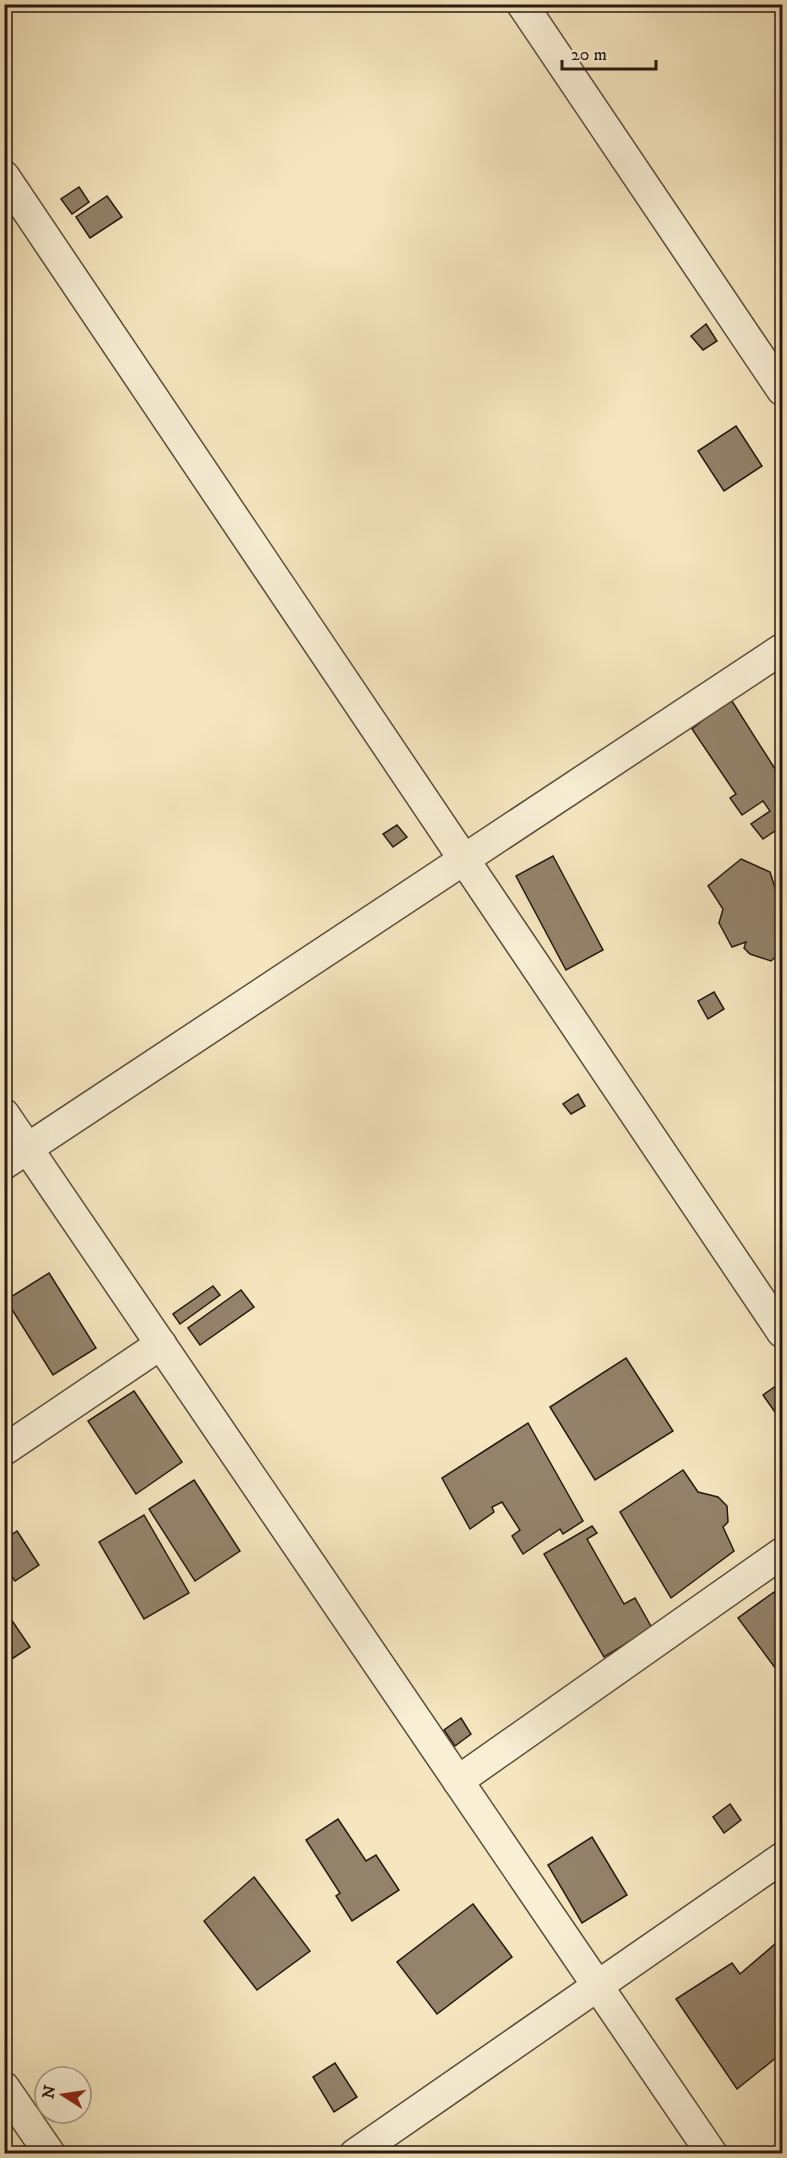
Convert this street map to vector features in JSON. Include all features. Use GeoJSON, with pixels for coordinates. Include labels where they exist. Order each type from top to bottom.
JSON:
{"type":"FeatureCollection","features":[{"type":"Feature","properties":{"kind":"street"},"geometry":{"type":"LineString","coordinates":[[522,4],[783,390]]}},
{"type":"Feature","properties":{"kind":"street"},"geometry":{"type":"LineString","coordinates":[[4,176],[783,1332]]}},
{"type":"Feature","properties":{"kind":"street"},"geometry":{"type":"LineString","coordinates":[[16,1156],[783,649]]}},
{"type":"Feature","properties":{"kind":"street"},"geometry":{"type":"LineString","coordinates":[[4,1114],[16,1156],[161,1344],[712,2154]]}},
{"type":"Feature","properties":{"kind":"street"},"geometry":{"type":"LineString","coordinates":[[4,1450],[161,1344]]}},
{"type":"Feature","properties":{"kind":"street"},"geometry":{"type":"LineString","coordinates":[[458,1781],[783,1553]]}},
{"type":"Feature","properties":{"kind":"street"},"geometry":{"type":"LineString","coordinates":[[356,2154],[783,1858]]}},
{"type":"Feature","properties":{"kind":"street"},"geometry":{"type":"LineString","coordinates":[[4,2087],[47,2152]]}},
{"type":"Feature","properties":{"kind":"building"},"geometry":{"type":"Polygon","coordinates":[[[79,187],[89,202],[72,214],[61,199],[79,187]]]}},
{"type":"Feature","properties":{"kind":"building"},"geometry":{"type":"Polygon","coordinates":[[[107,196],[122,217],[90,238],[76,217],[107,196]]]}},
{"type":"Feature","properties":{"kind":"building"},"geometry":{"type":"Polygon","coordinates":[[[706,324],[717,341],[703,350],[691,336],[706,324]]]}},
{"type":"Feature","properties":{"kind":"building"},"geometry":{"type":"Polygon","coordinates":[[[736,426],[762,466],[724,491],[698,451],[736,426]]]}},
{"type":"Feature","properties":{"kind":"building"},"geometry":{"type":"Polygon","coordinates":[[[730,698],[782,780],[782,826],[763,839],[751,824],[770,811],[763,801],[742,815],[730,798],[736,794],[692,729],[730,698]]]}},
{"type":"Feature","properties":{"kind":"building"},"geometry":{"type":"Polygon","coordinates":[[[397,825],[407,837],[393,847],[383,834],[397,825]]]}},
{"type":"Feature","properties":{"kind":"building"},"geometry":{"type":"Polygon","coordinates":[[[553,856],[603,950],[566,970],[516,876],[553,856]]]}},
{"type":"Feature","properties":{"kind":"building"},"geometry":{"type":"Polygon","coordinates":[[[741,859],[770,872],[776,891],[782,893],[782,958],[779,954],[771,961],[750,954],[744,948],[746,942],[732,947],[719,923],[723,909],[708,886],[741,859]]]}},
{"type":"Feature","properties":{"kind":"building"},"geometry":{"type":"Polygon","coordinates":[[[714,992],[724,1009],[708,1019],[698,1001],[714,992]]]}},
{"type":"Feature","properties":{"kind":"building"},"geometry":{"type":"Polygon","coordinates":[[[578,1094],[585,1106],[571,1114],[563,1104],[578,1094]]]}},
{"type":"Feature","properties":{"kind":"building"},"geometry":{"type":"Polygon","coordinates":[[[49,1273],[96,1348],[53,1375],[6,1300],[49,1273]]]}},
{"type":"Feature","properties":{"kind":"building"},"geometry":{"type":"Polygon","coordinates":[[[213,1286],[220,1295],[180,1324],[173,1314],[213,1286]]]}},
{"type":"Feature","properties":{"kind":"building"},"geometry":{"type":"Polygon","coordinates":[[[241,1290],[254,1307],[200,1345],[188,1328],[241,1290]]]}},
{"type":"Feature","properties":{"kind":"building"},"geometry":{"type":"Polygon","coordinates":[[[626,1358],[673,1431],[595,1480],[550,1407],[626,1358]]]}},
{"type":"Feature","properties":{"kind":"building"},"geometry":{"type":"Polygon","coordinates":[[[780,1383],[782,1386],[782,1422],[763,1395],[780,1383]]]}},
{"type":"Feature","properties":{"kind":"building"},"geometry":{"type":"Polygon","coordinates":[[[134,1391],[182,1462],[136,1494],[88,1421],[134,1391]]]}},
{"type":"Feature","properties":{"kind":"building"},"geometry":{"type":"Polygon","coordinates":[[[528,1423],[583,1521],[563,1534],[560,1529],[523,1554],[512,1536],[520,1530],[502,1502],[492,1507],[494,1512],[470,1529],[442,1478],[528,1423]]]}},
{"type":"Feature","properties":{"kind":"building"},"geometry":{"type":"Polygon","coordinates":[[[683,1470],[698,1492],[718,1497],[727,1506],[728,1522],[723,1527],[734,1551],[671,1598],[620,1512],[683,1470]]]}},
{"type":"Feature","properties":{"kind":"building"},"geometry":{"type":"Polygon","coordinates":[[[194,1480],[240,1551],[195,1581],[149,1509],[194,1480]]]}},
{"type":"Feature","properties":{"kind":"building"},"geometry":{"type":"Polygon","coordinates":[[[144,1515],[189,1593],[144,1619],[99,1542],[144,1515]]]}},
{"type":"Feature","properties":{"kind":"building"},"geometry":{"type":"Polygon","coordinates":[[[592,1526],[597,1533],[587,1539],[624,1604],[635,1598],[652,1628],[604,1657],[544,1554],[592,1526]]]}},
{"type":"Feature","properties":{"kind":"building"},"geometry":{"type":"Polygon","coordinates":[[[17,1531],[39,1565],[15,1581],[4,1566],[4,1540],[17,1531]]]}},
{"type":"Feature","properties":{"kind":"building"},"geometry":{"type":"Polygon","coordinates":[[[774,1592],[782,1604],[782,1677],[738,1618],[774,1592]]]}},
{"type":"Feature","properties":{"kind":"building"},"geometry":{"type":"Polygon","coordinates":[[[4,1609],[30,1647],[4,1664],[4,1609]]]}},
{"type":"Feature","properties":{"kind":"building"},"geometry":{"type":"Polygon","coordinates":[[[461,1718],[471,1734],[455,1746],[444,1730],[461,1718]]]}},
{"type":"Feature","properties":{"kind":"building"},"geometry":{"type":"Polygon","coordinates":[[[730,1804],[741,1820],[724,1833],[713,1817],[730,1804]]]}},
{"type":"Feature","properties":{"kind":"building"},"geometry":{"type":"Polygon","coordinates":[[[338,1819],[366,1861],[376,1855],[399,1890],[352,1921],[336,1896],[340,1893],[306,1840],[338,1819]]]}},
{"type":"Feature","properties":{"kind":"building"},"geometry":{"type":"Polygon","coordinates":[[[592,1837],[627,1895],[582,1923],[548,1865],[592,1837]]]}},
{"type":"Feature","properties":{"kind":"building"},"geometry":{"type":"Polygon","coordinates":[[[254,1877],[310,1951],[257,1990],[204,1921],[254,1877]]]}},
{"type":"Feature","properties":{"kind":"building"},"geometry":{"type":"Polygon","coordinates":[[[473,1904],[512,1957],[437,2014],[397,1962],[473,1904]]]}},
{"type":"Feature","properties":{"kind":"building"},"geometry":{"type":"Polygon","coordinates":[[[782,1938],[782,2053],[737,2089],[676,1999],[732,1963],[740,1974],[782,1938]]]}},
{"type":"Feature","properties":{"kind":"building"},"geometry":{"type":"Polygon","coordinates":[[[335,2063],[357,2097],[334,2112],[313,2077],[335,2063]]]}}]}
